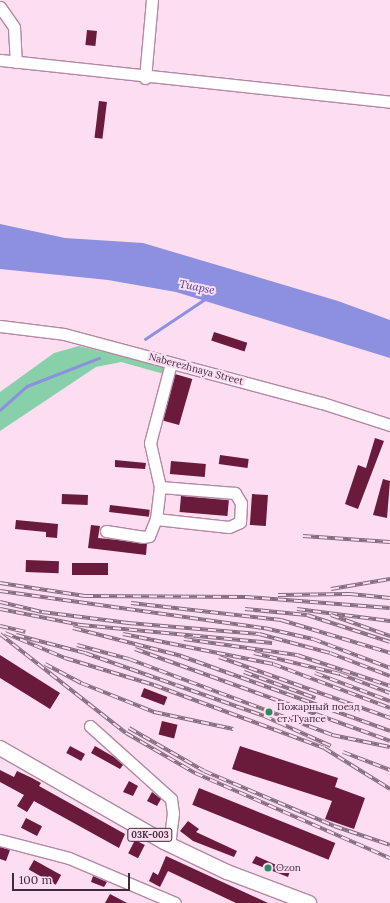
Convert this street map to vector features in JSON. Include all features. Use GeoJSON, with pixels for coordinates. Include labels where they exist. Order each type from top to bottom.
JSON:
{"type":"FeatureCollection","features":[{"type":"Feature","properties":{"kind":"main road","name":"03К-003"},"geometry":{"type":"LineString","coordinates":[[0,748],[169,844],[287,899],[309,903]]}},
{"type":"Feature","properties":{"kind":"street"},"geometry":{"type":"LineString","coordinates":[[145,78],[152,0]]}},
{"type":"Feature","properties":{"kind":"street"},"geometry":{"type":"LineString","coordinates":[[0,7],[14,27],[16,62]]}},
{"type":"Feature","properties":{"kind":"street"},"geometry":{"type":"LineString","coordinates":[[0,60],[145,78],[390,102]]}},
{"type":"Feature","properties":{"kind":"street","name":"Naberezhnaya Street"},"geometry":{"type":"LineString","coordinates":[[0,326],[64,334],[322,402],[390,425]]}},
{"type":"Feature","properties":{"kind":"street"},"geometry":{"type":"LineString","coordinates":[[106,531],[143,537],[149,536],[156,520],[160,487],[150,443],[171,362]]}},
{"type":"Feature","properties":{"kind":"street"},"geometry":{"type":"LineString","coordinates":[[156,520],[229,528],[240,522],[241,503],[235,493],[160,487]]}},
{"type":"Feature","properties":{"kind":"street"},"geometry":{"type":"LineString","coordinates":[[90,726],[171,799],[173,813],[169,844]]}},
{"type":"Feature","properties":{"kind":"street"},"geometry":{"type":"LineString","coordinates":[[0,840],[69,858],[175,903]]}},
{"type":"Feature","properties":{"kind":"green space"},"geometry":{"type":"Polygon","coordinates":[[[79,346],[163,366],[164,374],[121,362],[96,367],[0,431],[0,392],[54,353],[79,346]]]}},
{"type":"Feature","properties":{"kind":"water","name":"Tuapse"},"geometry":{"type":"Polygon","coordinates":[[[0,224],[65,238],[143,243],[338,301],[390,320],[390,358],[176,292],[108,280],[0,269],[0,224]]]}},
{"type":"Feature","properties":{"kind":"building"},"geometry":{"type":"Polygon","coordinates":[[[87,30],[97,31],[95,46],[85,45],[87,30]]]}},
{"type":"Feature","properties":{"kind":"building"},"geometry":{"type":"Polygon","coordinates":[[[99,101],[107,102],[102,139],[94,138],[99,101]]]}},
{"type":"Feature","properties":{"kind":"building"},"geometry":{"type":"Polygon","coordinates":[[[214,332],[247,343],[245,351],[211,341],[214,332]]]}},
{"type":"Feature","properties":{"kind":"building"},"geometry":{"type":"Polygon","coordinates":[[[175,374],[192,379],[179,425],[162,420],[175,374]]]}},
{"type":"Feature","properties":{"kind":"building"},"geometry":{"type":"Polygon","coordinates":[[[375,438],[384,441],[358,509],[345,504],[358,465],[366,468],[375,438]]]}},
{"type":"Feature","properties":{"kind":"building"},"geometry":{"type":"Polygon","coordinates":[[[220,455],[249,459],[247,468],[219,464],[220,455]]]}},
{"type":"Feature","properties":{"kind":"building"},"geometry":{"type":"Polygon","coordinates":[[[115,460],[146,463],[145,469],[115,467],[115,460]]]}},
{"type":"Feature","properties":{"kind":"building"},"geometry":{"type":"Polygon","coordinates":[[[171,461],[206,464],[205,477],[170,474],[171,461]]]}},
{"type":"Feature","properties":{"kind":"building"},"geometry":{"type":"Polygon","coordinates":[[[383,479],[390,481],[387,518],[373,515],[383,479]]]}},
{"type":"Feature","properties":{"kind":"building"},"geometry":{"type":"Polygon","coordinates":[[[62,494],[88,495],[88,505],[62,504],[62,494]]]}},
{"type":"Feature","properties":{"kind":"building"},"geometry":{"type":"Polygon","coordinates":[[[252,494],[268,495],[266,526],[250,525],[252,494]]]}},
{"type":"Feature","properties":{"kind":"building"},"geometry":{"type":"Polygon","coordinates":[[[181,496],[229,500],[227,516],[180,512],[181,496]]]}},
{"type":"Feature","properties":{"kind":"building"},"geometry":{"type":"Polygon","coordinates":[[[110,505],[150,510],[149,517],[109,512],[110,505]]]}},
{"type":"Feature","properties":{"kind":"building"},"geometry":{"type":"Polygon","coordinates":[[[16,520],[58,524],[57,538],[46,537],[46,532],[15,529],[16,520]]]}},
{"type":"Feature","properties":{"kind":"building"},"geometry":{"type":"Polygon","coordinates":[[[91,525],[100,526],[98,538],[147,543],[146,555],[88,548],[91,525]]]}},
{"type":"Feature","properties":{"kind":"building"},"geometry":{"type":"Polygon","coordinates":[[[26,560],[59,561],[59,573],[26,572],[26,560]]]}},
{"type":"Feature","properties":{"kind":"building"},"geometry":{"type":"Polygon","coordinates":[[[72,563],[108,563],[108,575],[72,575],[72,563]]]}},
{"type":"Feature","properties":{"kind":"building"},"geometry":{"type":"Polygon","coordinates":[[[0,655],[60,693],[50,709],[0,678],[0,655]]]}},
{"type":"Feature","properties":{"kind":"building"},"geometry":{"type":"Polygon","coordinates":[[[144,688],[167,697],[164,705],[141,696],[144,688]]]}},
{"type":"Feature","properties":{"kind":"building"},"geometry":{"type":"Polygon","coordinates":[[[162,721],[178,725],[174,738],[159,735],[162,721]]]}},
{"type":"Feature","properties":{"kind":"building"},"geometry":{"type":"Polygon","coordinates":[[[70,746],[85,754],[81,761],[66,753],[70,746]]]}},
{"type":"Feature","properties":{"kind":"building"},"geometry":{"type":"Polygon","coordinates":[[[95,746],[114,757],[123,765],[120,769],[91,753],[95,746]]]}},
{"type":"Feature","properties":{"kind":"building"},"geometry":{"type":"Polygon","coordinates":[[[240,746],[338,778],[335,787],[365,798],[354,829],[325,819],[332,801],[232,769],[240,746]]]}},
{"type":"Feature","properties":{"kind":"building"},"geometry":{"type":"Polygon","coordinates":[[[0,770],[14,777],[17,771],[32,778],[41,783],[39,786],[125,834],[119,848],[34,801],[27,812],[17,806],[24,795],[0,782],[0,770]]]}},
{"type":"Feature","properties":{"kind":"building"},"geometry":{"type":"Polygon","coordinates":[[[129,781],[138,786],[133,796],[123,792],[129,781]]]}},
{"type":"Feature","properties":{"kind":"building"},"geometry":{"type":"Polygon","coordinates":[[[199,788],[335,843],[329,860],[192,805],[199,788]]]}},
{"type":"Feature","properties":{"kind":"building"},"geometry":{"type":"Polygon","coordinates":[[[152,792],[161,799],[157,806],[147,801],[152,792]]]}},
{"type":"Feature","properties":{"kind":"building"},"geometry":{"type":"Polygon","coordinates":[[[26,818],[42,826],[37,836],[21,828],[26,818]]]}},
{"type":"Feature","properties":{"kind":"building"},"geometry":{"type":"Polygon","coordinates":[[[188,821],[199,829],[196,832],[237,851],[234,857],[193,841],[180,831],[188,821]]]}},
{"type":"Feature","properties":{"kind":"building"},"geometry":{"type":"Polygon","coordinates":[[[135,840],[145,845],[138,858],[128,853],[135,840]]]}},
{"type":"Feature","properties":{"kind":"building"},"geometry":{"type":"Polygon","coordinates":[[[0,847],[10,850],[6,861],[0,859],[0,847]]]}},
{"type":"Feature","properties":{"kind":"building"},"geometry":{"type":"Polygon","coordinates":[[[166,856],[268,903],[236,903],[168,871],[160,887],[149,881],[153,872],[158,875],[166,856]]]}},
{"type":"Feature","properties":{"kind":"building"},"geometry":{"type":"Polygon","coordinates":[[[256,856],[290,871],[288,877],[252,863],[256,856]]]}},
{"type":"Feature","properties":{"kind":"building"},"geometry":{"type":"Polygon","coordinates":[[[34,860],[61,875],[56,885],[29,870],[34,860]]]}},
{"type":"Feature","properties":{"kind":"building"},"geometry":{"type":"Polygon","coordinates":[[[93,876],[107,882],[104,887],[91,882],[93,876]]]}},
{"type":"Feature","properties":{"kind":"building"},"geometry":{"type":"Polygon","coordinates":[[[110,894],[127,903],[105,903],[110,894]]]}},
{"type":"Feature","properties":{"kind":"waterway","name":"Tuapse"},"geometry":{"type":"LineString","coordinates":[[145,339],[205,299]]}},
{"type":"Feature","properties":{"kind":"waterway"},"geometry":{"type":"LineString","coordinates":[[0,410],[27,386],[99,358]]}},
{"type":"Feature","properties":{"kind":"railway"},"geometry":{"type":"LineString","coordinates":[[303,536],[390,542]]}},
{"type":"Feature","properties":{"kind":"railway"},"geometry":{"type":"LineString","coordinates":[[331,589],[390,579]]}},
{"type":"Feature","properties":{"kind":"railway"},"geometry":{"type":"LineString","coordinates":[[0,583],[85,596],[246,597],[390,608]]}},
{"type":"Feature","properties":{"kind":"railway"},"geometry":{"type":"LineString","coordinates":[[0,591],[264,628],[313,639],[390,668]]}},
{"type":"Feature","properties":{"kind":"railway"},"geometry":{"type":"LineString","coordinates":[[278,595],[350,594],[390,598]]}},
{"type":"Feature","properties":{"kind":"railway"},"geometry":{"type":"LineString","coordinates":[[0,602],[42,612],[128,623],[259,634],[330,653],[390,676]]}},
{"type":"Feature","properties":{"kind":"railway"},"geometry":{"type":"LineString","coordinates":[[131,603],[281,620],[390,653]]}},
{"type":"Feature","properties":{"kind":"railway"},"geometry":{"type":"LineString","coordinates":[[0,609],[81,625],[272,643]]}},
{"type":"Feature","properties":{"kind":"railway"},"geometry":{"type":"LineString","coordinates":[[245,609],[307,615],[390,642]]}},
{"type":"Feature","properties":{"kind":"railway"},"geometry":{"type":"LineString","coordinates":[[297,609],[390,621]]}},
{"type":"Feature","properties":{"kind":"railway"},"geometry":{"type":"LineString","coordinates":[[331,615],[390,636]]}},
{"type":"Feature","properties":{"kind":"railway"},"geometry":{"type":"LineString","coordinates":[[0,626],[25,632]]}},
{"type":"Feature","properties":{"kind":"railway"},"geometry":{"type":"LineString","coordinates":[[73,628],[181,656],[390,731]]}},
{"type":"Feature","properties":{"kind":"railway"},"geometry":{"type":"LineString","coordinates":[[5,633],[65,658],[154,685],[324,748],[390,789]]}},
{"type":"Feature","properties":{"kind":"railway"},"geometry":{"type":"LineString","coordinates":[[0,634],[126,733],[195,773],[390,858]]}},
{"type":"Feature","properties":{"kind":"railway"},"geometry":{"type":"LineString","coordinates":[[123,634],[273,664],[390,708]]}},
{"type":"Feature","properties":{"kind":"railway"},"geometry":{"type":"LineString","coordinates":[[16,635],[85,653],[264,716],[331,746]]}},
{"type":"Feature","properties":{"kind":"railway"},"geometry":{"type":"LineString","coordinates":[[184,639],[297,655],[390,686]]}},
{"type":"Feature","properties":{"kind":"railway"},"geometry":{"type":"LineString","coordinates":[[77,645],[129,659],[332,735],[390,747]]}},
{"type":"Feature","properties":{"kind":"railway"},"geometry":{"type":"LineString","coordinates":[[135,649],[390,741]]}},
{"type":"Feature","properties":{"kind":"railway"},"geometry":{"type":"LineString","coordinates":[[254,653],[340,674],[390,693]]}},
{"type":"Feature","properties":{"kind":"railway"},"geometry":{"type":"LineString","coordinates":[[219,657],[390,718]]}},
{"type":"Feature","properties":{"kind":"railway"},"geometry":{"type":"LineString","coordinates":[[45,664],[81,683],[154,712],[233,729]]}},
{"type":"Feature","properties":{"kind":"railway"},"geometry":{"type":"LineString","coordinates":[[244,672],[315,698]]}},
{"type":"Feature","properties":{"kind":"railway"},"geometry":{"type":"LineString","coordinates":[[315,673],[390,701]]}},
{"type":"Feature","properties":{"kind":"railway"},"geometry":{"type":"LineString","coordinates":[[129,728],[204,771],[334,826],[390,845]]}},
{"type":"Feature","properties":{"kind":"railway"},"geometry":{"type":"LineString","coordinates":[[343,752],[390,770]]}},
{"type":"Feature","properties":{"kind":"place","name":"Пожарный поезд ст. Туапсе"},"geometry":{"type":"Point","coordinates":[269,712]}},
{"type":"Feature","properties":{"kind":"place","name":"Ozon"},"geometry":{"type":"Point","coordinates":[268,868]}}]}
